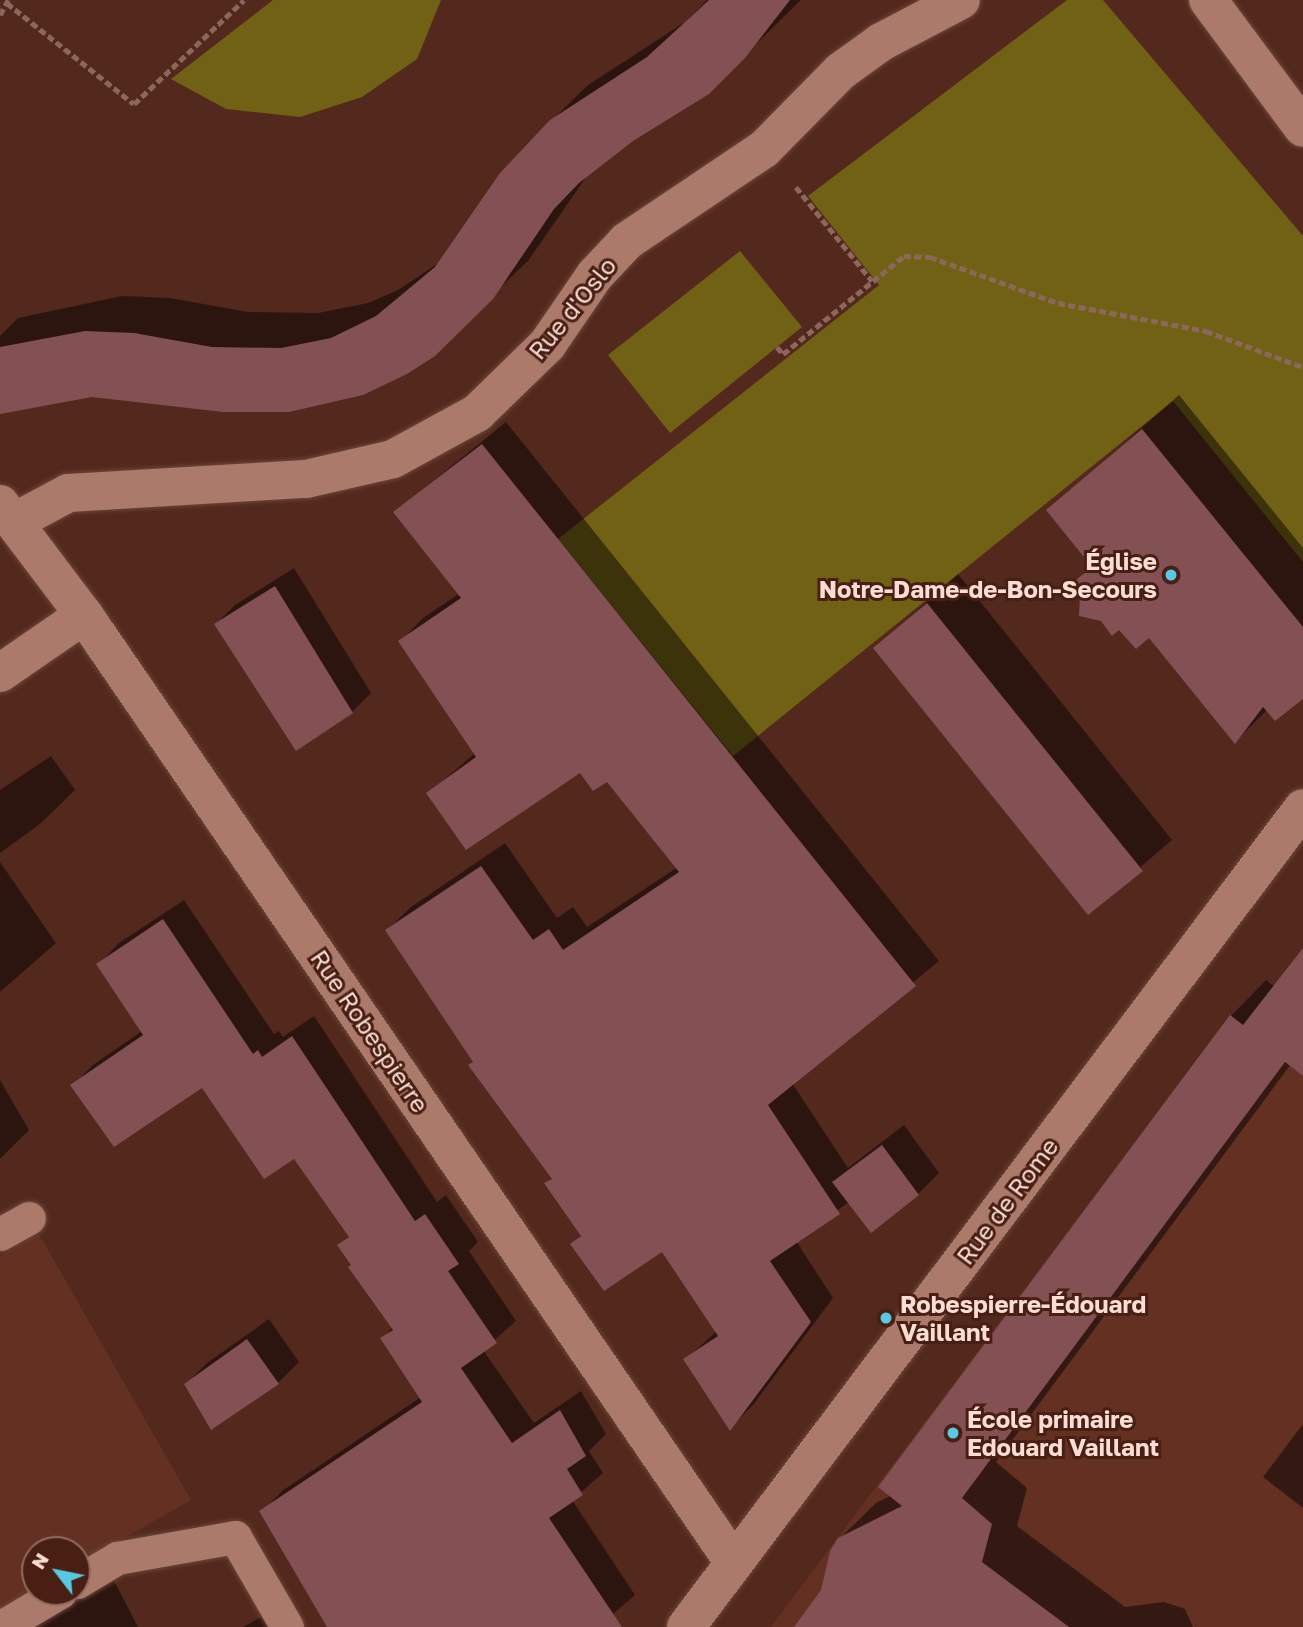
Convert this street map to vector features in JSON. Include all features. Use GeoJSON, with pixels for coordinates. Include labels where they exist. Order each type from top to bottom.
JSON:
{"type":"FeatureCollection","features":[{"type":"Feature","properties":{"kind":"street","name":"Rue d'Oslo"},"geometry":{"type":"LineString","coordinates":[[7,513],[68,493],[306,479],[393,459],[477,413],[547,345],[595,275],[627,241],[764,149],[841,71],[881,42],[961,0]]}},
{"type":"Feature","properties":{"kind":"street"},"geometry":{"type":"LineString","coordinates":[[1208,0],[1303,128]]}},
{"type":"Feature","properties":{"kind":"street","name":"Rue Robespierre"},"geometry":{"type":"LineString","coordinates":[[7,513],[84,615],[734,1563]]}},
{"type":"Feature","properties":{"kind":"street"},"geometry":{"type":"LineString","coordinates":[[0,673],[84,615]]}},
{"type":"Feature","properties":{"kind":"street","name":"Rue de Rome"},"geometry":{"type":"LineString","coordinates":[[686,1627],[1303,808]]}},
{"type":"Feature","properties":{"kind":"lane"},"geometry":{"type":"LineString","coordinates":[[0,1234],[29,1218]]}},
{"type":"Feature","properties":{"kind":"lane"},"geometry":{"type":"LineString","coordinates":[[91,1574],[117,1558],[235,1537],[287,1627]]}},
{"type":"Feature","properties":{"kind":"lane"},"geometry":{"type":"LineString","coordinates":[[1,1627],[36,1606]]}},
{"type":"Feature","properties":{"kind":"path"},"geometry":{"type":"LineString","coordinates":[[0,15],[8,2],[134,104],[244,0]]}},
{"type":"Feature","properties":{"kind":"path"},"geometry":{"type":"LineString","coordinates":[[764,149],[873,281]]}},
{"type":"Feature","properties":{"kind":"path"},"geometry":{"type":"LineString","coordinates":[[777,347],[784,356],[904,256],[930,257],[1058,303],[1206,331],[1303,367]]}},
{"type":"Feature","properties":{"kind":"shaded area"},"geometry":{"type":"Polygon","coordinates":[[[273,0],[441,0],[417,59],[362,97],[300,117],[226,109],[171,79],[273,0]]]}},
{"type":"Feature","properties":{"kind":"shaded area"},"geometry":{"type":"Polygon","coordinates":[[[1067,0],[1103,0],[1303,236],[1303,562],[1173,401],[733,756],[558,539],[879,285],[808,196],[1067,0]]]}},
{"type":"Feature","properties":{"kind":"shaded area"},"geometry":{"type":"Polygon","coordinates":[[[740,251],[802,327],[670,433],[608,355],[740,251]]]}},
{"type":"Feature","properties":{"kind":"shaded area"},"geometry":{"type":"Polygon","coordinates":[[[1230,1015],[1303,1076],[1303,1627],[771,1627],[1230,1015]]]}},
{"type":"Feature","properties":{"kind":"shaded area"},"geometry":{"type":"Polygon","coordinates":[[[39,1234],[191,1500],[91,1557],[91,1536],[21,1536],[21,1597],[0,1609],[0,1256],[39,1234]]]}},
{"type":"Feature","properties":{"kind":"building"},"geometry":{"type":"Polygon","coordinates":[[[709,0],[790,0],[745,58],[709,94],[633,141],[579,183],[554,209],[493,299],[435,356],[407,374],[363,395],[289,412],[223,412],[92,397],[0,414],[0,347],[85,331],[134,333],[212,347],[281,348],[331,338],[376,316],[435,267],[500,173],[550,120],[647,57],[709,0]]]}},
{"type":"Feature","properties":{"kind":"building","name":"Église Notre-Dame-de-Bon-Secours"},"geometry":{"type":"Polygon","coordinates":[[[1142,429],[1303,627],[1303,699],[1275,721],[1263,707],[1235,744],[1149,638],[1136,649],[1119,630],[1112,636],[1101,621],[1079,616],[1080,594],[1072,583],[1092,567],[1046,510],[1142,429]]]}},
{"type":"Feature","properties":{"kind":"building"},"geometry":{"type":"Polygon","coordinates":[[[482,444],[916,986],[768,1105],[840,1214],[770,1261],[811,1322],[730,1431],[683,1359],[718,1336],[662,1252],[604,1291],[570,1244],[581,1236],[544,1183],[552,1179],[468,1065],[473,1062],[385,930],[481,866],[533,940],[549,929],[563,950],[679,872],[607,782],[593,791],[580,773],[466,850],[426,793],[476,757],[398,641],[461,598],[393,512],[482,444]]]}},
{"type":"Feature","properties":{"kind":"building"},"geometry":{"type":"Polygon","coordinates":[[[275,586],[353,713],[296,751],[214,624],[275,586]]]}},
{"type":"Feature","properties":{"kind":"building"},"geometry":{"type":"Polygon","coordinates":[[[927,603],[1143,871],[1088,915],[873,648],[927,603]]]}},
{"type":"Feature","properties":{"kind":"building"},"geometry":{"type":"Polygon","coordinates":[[[163,919],[253,1054],[258,1050],[262,1057],[292,1036],[415,1221],[425,1214],[459,1264],[448,1271],[497,1343],[461,1368],[512,1443],[560,1410],[586,1456],[567,1469],[583,1495],[549,1518],[622,1627],[327,1627],[259,1511],[422,1402],[380,1338],[393,1330],[348,1267],[351,1265],[337,1245],[349,1237],[294,1159],[264,1179],[202,1088],[114,1147],[70,1085],[143,1035],[96,964],[163,919]]]}},
{"type":"Feature","properties":{"kind":"building"},"geometry":{"type":"Polygon","coordinates":[[[1303,948],[1303,1076],[1285,1062],[962,1498],[992,1524],[982,1562],[1069,1627],[794,1627],[821,1590],[830,1551],[838,1538],[902,1506],[878,1487],[1230,1015],[1243,1025],[1303,948]]]}},
{"type":"Feature","properties":{"kind":"building"},"geometry":{"type":"Polygon","coordinates":[[[882,1145],[919,1195],[871,1233],[832,1182],[882,1145]]]}},
{"type":"Feature","properties":{"kind":"building"},"geometry":{"type":"Polygon","coordinates":[[[247,1339],[279,1384],[211,1430],[184,1384],[247,1339]]]}},
{"type":"Feature","properties":{"kind":"place","name":"Église Notre-Dame-de-Bon-Secours"},"geometry":{"type":"Point","coordinates":[1171,575]}},
{"type":"Feature","properties":{"kind":"place","name":"Robespierre-Édouard Vaillant"},"geometry":{"type":"Point","coordinates":[886,1318]}},
{"type":"Feature","properties":{"kind":"place","name":"École primaire Edouard Vaillant"},"geometry":{"type":"Point","coordinates":[953,1433]}}]}
